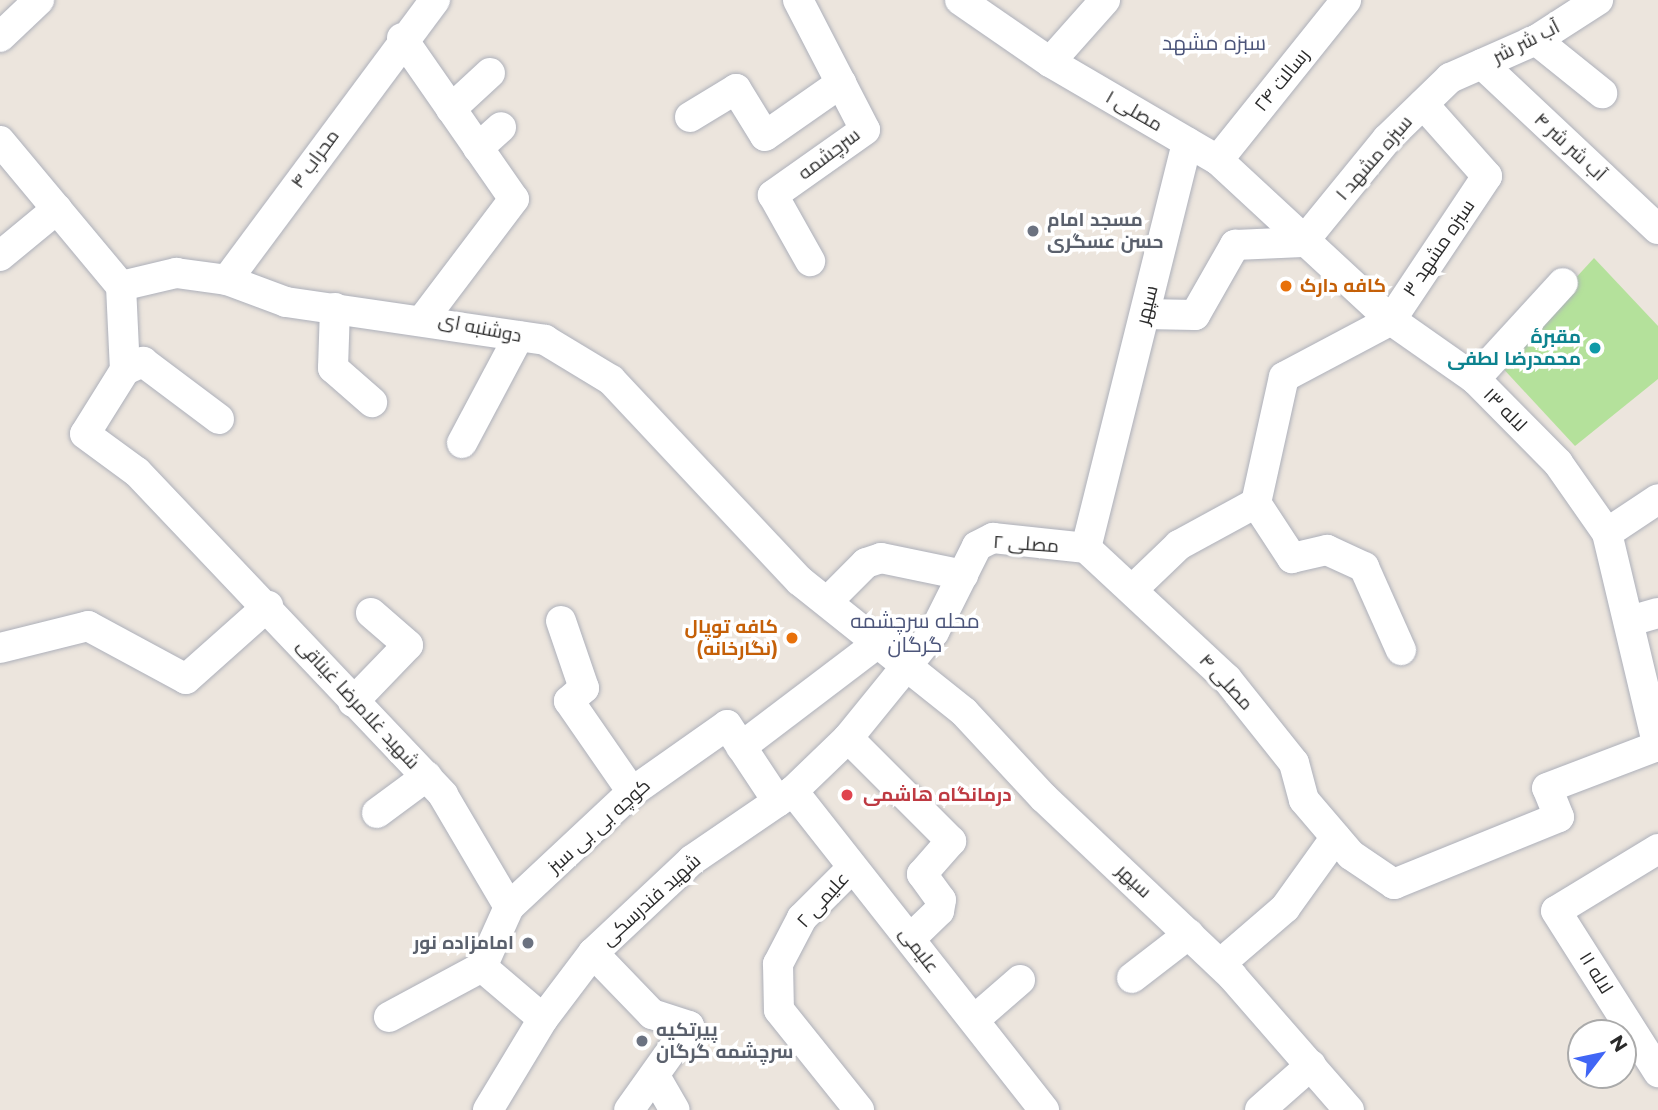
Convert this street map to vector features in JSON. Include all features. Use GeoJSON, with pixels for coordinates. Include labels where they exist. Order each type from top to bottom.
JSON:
{"type":"FeatureCollection","features":[{"type":"Feature","properties":{"kind":"street"},"geometry":{"type":"LineString","coordinates":[[0,37],[39,0]]}},
{"type":"Feature","properties":{"kind":"street","name":"۴ محراب"},"geometry":{"type":"LineString","coordinates":[[227,280],[402,38],[435,0]]}},
{"type":"Feature","properties":{"kind":"street","name":"سرچشمه"},"geometry":{"type":"LineString","coordinates":[[798,0],[865,130],[773,195],[810,261]]}},
{"type":"Feature","properties":{"kind":"street","name":"۱ مصلی"},"geometry":{"type":"LineString","coordinates":[[960,0],[1050,62],[1218,160]]}},
{"type":"Feature","properties":{"kind":"street","name":"۲۴ رسالت"},"geometry":{"type":"LineString","coordinates":[[1218,160],[1346,0]]}},
{"type":"Feature","properties":{"kind":"street","name":"آب شر شر"},"geometry":{"type":"LineString","coordinates":[[1450,78],[1536,40],[1598,0]]}},
{"type":"Feature","properties":{"kind":"street"},"geometry":{"type":"LineString","coordinates":[[1050,62],[1096,4]]}},
{"type":"Feature","properties":{"kind":"street"},"geometry":{"type":"LineString","coordinates":[[402,38],[514,199],[424,318]]}},
{"type":"Feature","properties":{"kind":"street"},"geometry":{"type":"LineString","coordinates":[[1536,40],[1602,93]]}},
{"type":"Feature","properties":{"kind":"street","name":"۴ آب شر شر"},"geometry":{"type":"LineString","coordinates":[[1482,64],[1658,229]]}},
{"type":"Feature","properties":{"kind":"street"},"geometry":{"type":"LineString","coordinates":[[451,109],[490,74]]}},
{"type":"Feature","properties":{"kind":"street","name":"۱ سبزه مشهد"},"geometry":{"type":"LineString","coordinates":[[1303,242],[1423,104],[1450,78]]}},
{"type":"Feature","properties":{"kind":"street"},"geometry":{"type":"LineString","coordinates":[[690,117],[736,89],[765,136],[841,83]]}},
{"type":"Feature","properties":{"kind":"street","name":"۳ سبزه مشهد"},"geometry":{"type":"LineString","coordinates":[[1391,320],[1487,176],[1423,104]]}},
{"type":"Feature","properties":{"kind":"street"},"geometry":{"type":"LineString","coordinates":[[478,148],[501,127]]}},
{"type":"Feature","properties":{"kind":"street"},"geometry":{"type":"LineString","coordinates":[[0,141],[121,286],[125,370],[143,362],[219,419]]}},
{"type":"Feature","properties":{"kind":"street","name":"سپهر"},"geometry":{"type":"LineString","coordinates":[[1086,548],[1187,142]]}},
{"type":"Feature","properties":{"kind":"street","name":"لاله ۱۳"},"geometry":{"type":"LineString","coordinates":[[1218,160],[1303,242],[1391,320],[1475,379],[1558,463],[1607,533],[1658,747]]}},
{"type":"Feature","properties":{"kind":"street"},"geometry":{"type":"LineString","coordinates":[[0,256],[57,209]]}},
{"type":"Feature","properties":{"kind":"street"},"geometry":{"type":"LineString","coordinates":[[1145,314],[1195,315],[1235,245],[1303,242]]}},
{"type":"Feature","properties":{"kind":"street","name":"دوشنبه ای"},"geometry":{"type":"LineString","coordinates":[[121,286],[176,273],[227,280],[286,302],[424,318],[545,340],[611,380],[800,581],[909,662]]}},
{"type":"Feature","properties":{"kind":"street"},"geometry":{"type":"LineString","coordinates":[[1475,379],[1563,283]]}},
{"type":"Feature","properties":{"kind":"street"},"geometry":{"type":"LineString","coordinates":[[335,308],[333,368],[372,401]]}},
{"type":"Feature","properties":{"kind":"street"},"geometry":{"type":"LineString","coordinates":[[1391,320],[1284,377],[1256,503],[1292,558],[1327,550],[1364,567],[1401,650]]}},
{"type":"Feature","properties":{"kind":"street"},"geometry":{"type":"LineString","coordinates":[[462,443],[519,335]]}},
{"type":"Feature","properties":{"kind":"street","name":"شهید غلامرضا غیناقی"},"geometry":{"type":"LineString","coordinates":[[125,370],[85,434],[137,472],[268,606],[353,702],[426,776],[509,908]]}},
{"type":"Feature","properties":{"kind":"street"},"geometry":{"type":"LineString","coordinates":[[1607,533],[1658,499]]}},
{"type":"Feature","properties":{"kind":"street"},"geometry":{"type":"LineString","coordinates":[[1132,590],[1179,545],[1256,503]]}},
{"type":"Feature","properties":{"kind":"street","name":"۲ مصلی"},"geometry":{"type":"LineString","coordinates":[[909,662],[934,632],[977,546],[993,538],[1086,548]]}},
{"type":"Feature","properties":{"kind":"street","name":"۴ مصلی"},"geometry":{"type":"LineString","coordinates":[[1086,548],[1227,679],[1294,763],[1304,800],[1336,837],[1394,884],[1559,817],[1546,788],[1658,747]]}},
{"type":"Feature","properties":{"kind":"street"},"geometry":{"type":"LineString","coordinates":[[829,600],[866,564],[881,558],[963,575]]}},
{"type":"Feature","properties":{"kind":"street"},"geometry":{"type":"LineString","coordinates":[[0,648],[88,626],[186,679],[268,606]]}},
{"type":"Feature","properties":{"kind":"street"},"geometry":{"type":"LineString","coordinates":[[353,702],[408,645],[371,613]]}},
{"type":"Feature","properties":{"kind":"street"},"geometry":{"type":"LineString","coordinates":[[1630,621],[1658,613]]}},
{"type":"Feature","properties":{"kind":"street"},"geometry":{"type":"LineString","coordinates":[[561,621],[584,688],[569,701],[632,792]]}},
{"type":"Feature","properties":{"kind":"street","name":"کوچه بی بی سبز"},"geometry":{"type":"LineString","coordinates":[[509,908],[632,792],[734,736],[882,640]]}},
{"type":"Feature","properties":{"kind":"street","name":"سپهر"},"geometry":{"type":"LineString","coordinates":[[909,662],[1220,964],[1349,1110]]}},
{"type":"Feature","properties":{"kind":"street","name":"شهید فندرسکی"},"geometry":{"type":"LineString","coordinates":[[488,1110],[543,1019],[593,953],[692,860],[786,797],[848,738],[909,662]]}},
{"type":"Feature","properties":{"kind":"street","name":"علیمی"},"geometry":{"type":"LineString","coordinates":[[734,736],[911,938],[1044,1110]]}},
{"type":"Feature","properties":{"kind":"street"},"geometry":{"type":"LineString","coordinates":[[848,738],[951,841],[922,874],[941,900],[939,911],[911,938]]}},
{"type":"Feature","properties":{"kind":"street"},"geometry":{"type":"LineString","coordinates":[[377,813],[426,776]]}},
{"type":"Feature","properties":{"kind":"street"},"geometry":{"type":"LineString","coordinates":[[1220,964],[1285,908],[1336,837]]}},
{"type":"Feature","properties":{"kind":"street","name":"۱۱ لاله"},"geometry":{"type":"LineString","coordinates":[[1658,849],[1556,911],[1658,1072]]}},
{"type":"Feature","properties":{"kind":"street","name":"۲ علیمی"},"geometry":{"type":"LineString","coordinates":[[852,868],[802,918],[778,964],[779,1010],[859,1110]]}},
{"type":"Feature","properties":{"kind":"street"},"geometry":{"type":"LineString","coordinates":[[389,1017],[482,967],[509,908]]}},
{"type":"Feature","properties":{"kind":"street"},"geometry":{"type":"LineString","coordinates":[[1132,978],[1189,934]]}},
{"type":"Feature","properties":{"kind":"street"},"geometry":{"type":"LineString","coordinates":[[593,953],[652,1014],[689,1026],[629,1110]]}},
{"type":"Feature","properties":{"kind":"street"},"geometry":{"type":"LineString","coordinates":[[482,967],[543,1019]]}},
{"type":"Feature","properties":{"kind":"street"},"geometry":{"type":"LineString","coordinates":[[974,1020],[1020,980]]}},
{"type":"Feature","properties":{"kind":"street"},"geometry":{"type":"LineString","coordinates":[[1260,1110],[1311,1065]]}},
{"type":"Feature","properties":{"kind":"street"},"geometry":{"type":"LineString","coordinates":[[655,1076],[675,1110]]}},
{"type":"Feature","properties":{"kind":"green space"},"geometry":{"type":"Polygon","coordinates":[[[1594,258],[1658,326],[1658,379],[1575,446],[1498,363],[1594,258]]]}},
{"type":"Feature","properties":{"kind":"place","name":"مسجد امام حسن عسگری"},"geometry":{"type":"Point","coordinates":[1033,231]}},
{"type":"Feature","properties":{"kind":"place","name":"کافه دارک"},"geometry":{"type":"Point","coordinates":[1286,286]}},
{"type":"Feature","properties":{"kind":"place","name":"مقبرهٔ محمدرضا لطفی"},"geometry":{"type":"Point","coordinates":[1595,348]}},
{"type":"Feature","properties":{"kind":"place","name":"کافه توپال (نگارخانه)"},"geometry":{"type":"Point","coordinates":[792,638]}},
{"type":"Feature","properties":{"kind":"place","name":"درمانگاه هاشمی"},"geometry":{"type":"Point","coordinates":[847,795]}},
{"type":"Feature","properties":{"kind":"place","name":"امامزاده نور"},"geometry":{"type":"Point","coordinates":[528,943]}},
{"type":"Feature","properties":{"kind":"place","name":"پیرتکیه سرچشمه گرگان"},"geometry":{"type":"Point","coordinates":[642,1041]}},
{"type":"Feature","properties":{"kind":"district","name":"سبزه مشهد"},"geometry":{"type":"Point","coordinates":[1214,43]}},
{"type":"Feature","properties":{"kind":"district","name":"محله سرچشمه گرگان"},"geometry":{"type":"Point","coordinates":[915,633]}}]}
